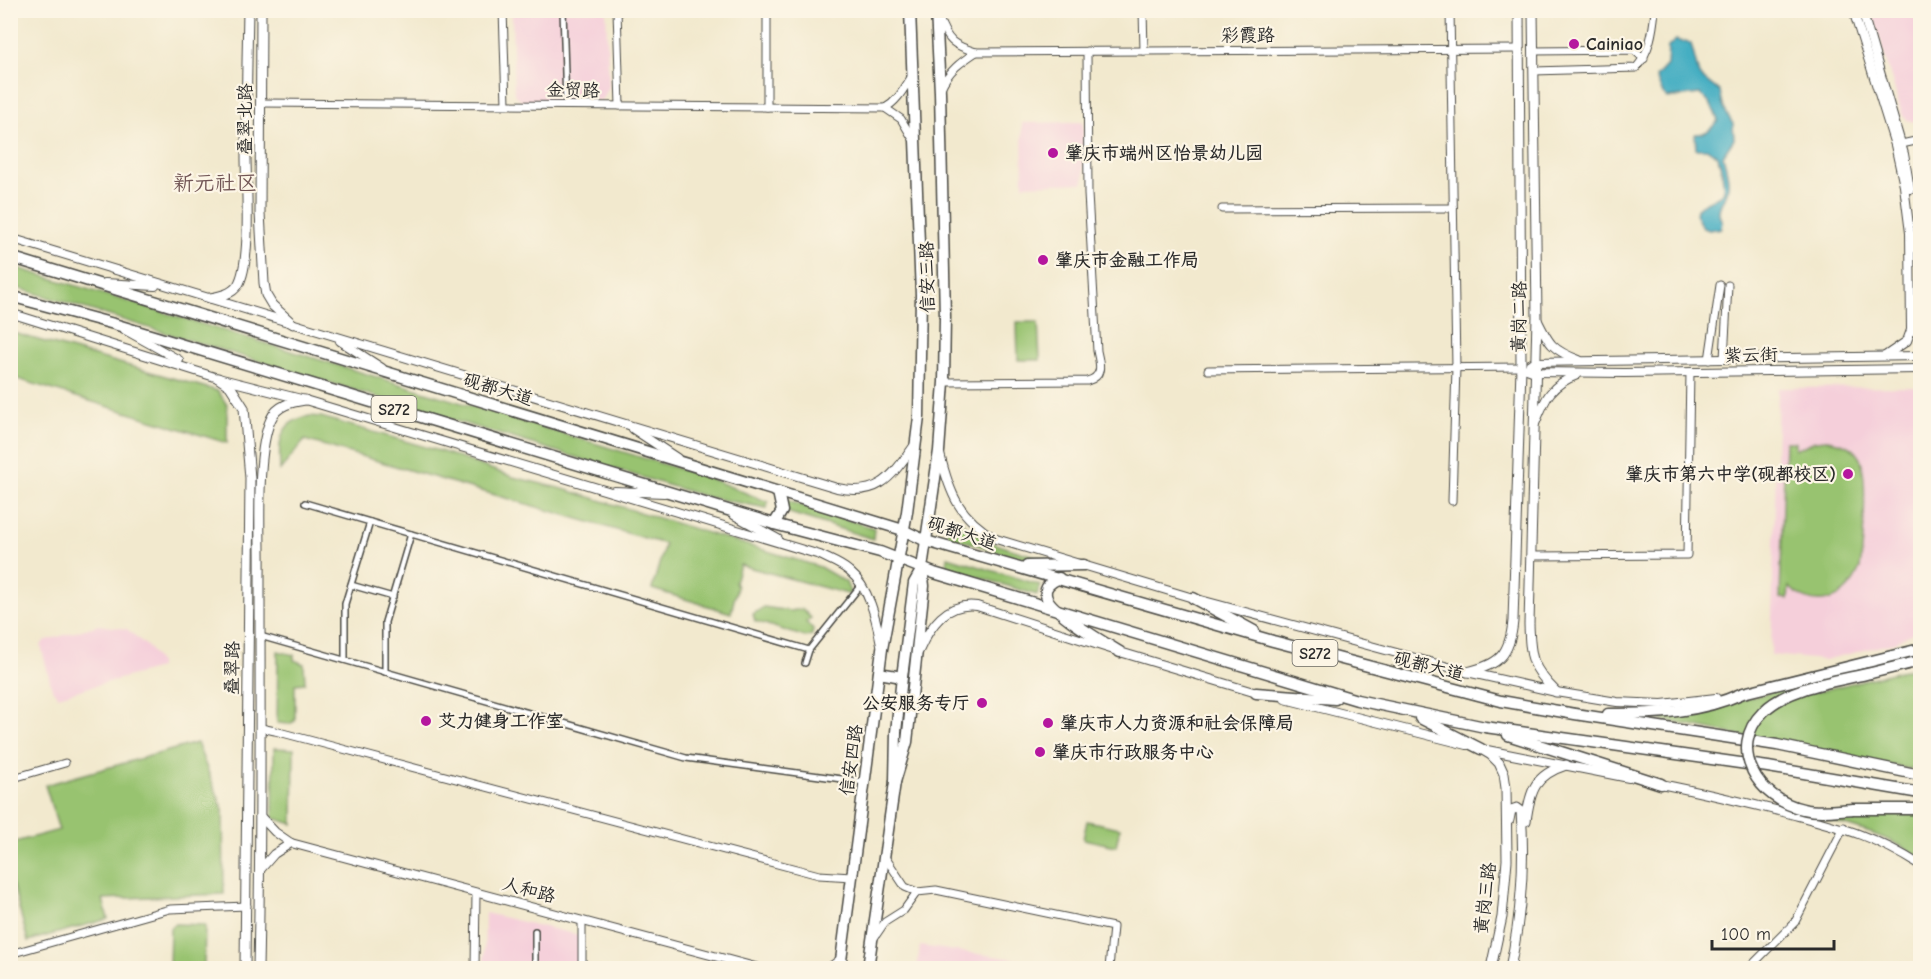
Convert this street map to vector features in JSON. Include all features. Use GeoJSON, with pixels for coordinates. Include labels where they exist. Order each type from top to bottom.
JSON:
{"type":"FeatureCollection","features":[{"type":"Feature","properties":{"kind":"main road","name":"叠翠北路"},"geometry":{"type":"LineString","coordinates":[[210,298],[223,296],[237,287],[245,251],[248,210],[248,10]]}},
{"type":"Feature","properties":{"kind":"main road","name":"叠翠北路"},"geometry":{"type":"LineString","coordinates":[[261,10],[262,257],[266,295],[272,305],[293,324]]}},
{"type":"Feature","properties":{"kind":"main road","name":"信安三路"},"geometry":{"type":"LineString","coordinates":[[898,557],[907,512],[919,417],[921,295],[910,10]]}},
{"type":"Feature","properties":{"kind":"main road","name":"信安三路"},"geometry":{"type":"LineString","coordinates":[[922,568],[939,451],[944,382],[945,317],[936,10]]}},
{"type":"Feature","properties":{"kind":"main road","name":"黄岗二路"},"geometry":{"type":"LineString","coordinates":[[1467,672],[1487,668],[1501,658],[1508,647],[1514,621],[1521,367],[1519,10]]}},
{"type":"Feature","properties":{"kind":"main road","name":"黄岗二路"},"geometry":{"type":"LineString","coordinates":[[1533,10],[1537,317],[1529,624],[1533,664],[1541,677],[1556,692]]}},
{"type":"Feature","properties":{"kind":"main road"},"geometry":{"type":"LineString","coordinates":[[1521,246],[1536,246]]}},
{"type":"Feature","properties":{"kind":"main road"},"geometry":{"type":"LineString","coordinates":[[245,251],[250,260],[257,261],[262,257]]}},
{"type":"Feature","properties":{"kind":"main road","name":"砚都大道"},"geometry":{"type":"LineString","coordinates":[[10,257],[903,530],[926,541],[1273,641],[1501,701],[1778,745],[1920,775]]}},
{"type":"Feature","properties":{"kind":"main road","name":"S272"},"geometry":{"type":"LineString","coordinates":[[10,296],[114,324],[719,508],[898,557],[922,568],[1357,700],[1485,727],[1768,767],[1920,793]]}},
{"type":"Feature","properties":{"kind":"main road","name":"叠翠路"},"geometry":{"type":"LineString","coordinates":[[218,378],[230,387],[244,408],[250,478],[246,969]]}},
{"type":"Feature","properties":{"kind":"main road","name":"叠翠路"},"geometry":{"type":"LineString","coordinates":[[258,969],[263,452],[273,414],[283,405],[305,400]]}},
{"type":"Feature","properties":{"kind":"main road"},"geometry":{"type":"LineString","coordinates":[[919,417],[941,419]]}},
{"type":"Feature","properties":{"kind":"main road"},"geometry":{"type":"LineString","coordinates":[[247,447],[252,442],[257,442],[262,445],[263,452]]}},
{"type":"Feature","properties":{"kind":"main road"},"geometry":{"type":"LineString","coordinates":[[774,524],[782,511],[778,492]]}},
{"type":"Feature","properties":{"kind":"main road","name":"信安四路"},"geometry":{"type":"LineString","coordinates":[[841,964],[882,649],[898,557]]}},
{"type":"Feature","properties":{"kind":"main road"},"geometry":{"type":"LineString","coordinates":[[1013,567],[1084,565]]}},
{"type":"Feature","properties":{"kind":"main road"},"geometry":{"type":"LineString","coordinates":[[895,782],[907,742],[924,586],[922,568]]}},
{"type":"Feature","properties":{"kind":"main road"},"geometry":{"type":"LineString","coordinates":[[868,969],[895,782],[896,732],[914,583],[922,568]]}},
{"type":"Feature","properties":{"kind":"main road"},"geometry":{"type":"LineString","coordinates":[[1059,578],[1048,585],[1046,592],[1046,598],[1054,609],[1119,652]]}},
{"type":"Feature","properties":{"kind":"main road"},"geometry":{"type":"LineString","coordinates":[[1192,598],[1273,641]]}},
{"type":"Feature","properties":{"kind":"main road"},"geometry":{"type":"LineString","coordinates":[[1514,621],[1521,627],[1529,624]]}},
{"type":"Feature","properties":{"kind":"main road"},"geometry":{"type":"LineString","coordinates":[[1872,661],[1920,643]]}},
{"type":"Feature","properties":{"kind":"main road"},"geometry":{"type":"LineString","coordinates":[[1575,714],[1667,713],[1714,705],[1743,693],[1920,649]]}},
{"type":"Feature","properties":{"kind":"main road"},"geometry":{"type":"LineString","coordinates":[[1920,661],[1788,695],[1763,711],[1750,732],[1747,744],[1751,769],[1756,780],[1774,798],[1802,809],[1820,811],[1893,807],[1920,809]]}},
{"type":"Feature","properties":{"kind":"main road"},"geometry":{"type":"LineString","coordinates":[[879,674],[902,677]]}},
{"type":"Feature","properties":{"kind":"main road"},"geometry":{"type":"LineString","coordinates":[[1256,693],[1357,700]]}},
{"type":"Feature","properties":{"kind":"main road"},"geometry":{"type":"LineString","coordinates":[[1407,711],[1481,749]]}},
{"type":"Feature","properties":{"kind":"main road"},"geometry":{"type":"LineString","coordinates":[[1485,727],[1661,784]]}},
{"type":"Feature","properties":{"kind":"main road","name":"黄岗三路"},"geometry":{"type":"LineString","coordinates":[[1481,749],[1491,754],[1499,763],[1504,774],[1507,860],[1502,917],[1491,969]]}},
{"type":"Feature","properties":{"kind":"main road"},"geometry":{"type":"LineString","coordinates":[[1523,838],[1533,787],[1547,773],[1566,765]]}},
{"type":"Feature","properties":{"kind":"main road"},"geometry":{"type":"LineString","coordinates":[[1506,831],[1511,810],[1517,808],[1521,811],[1523,838]]}},
{"type":"Feature","properties":{"kind":"main road","name":"黄岗三路"},"geometry":{"type":"LineString","coordinates":[[1510,969],[1522,894],[1523,838]]}},
{"type":"Feature","properties":{"kind":"street"},"geometry":{"type":"LineString","coordinates":[[503,10],[506,104]]}},
{"type":"Feature","properties":{"kind":"street"},"geometry":{"type":"LineString","coordinates":[[562,10],[566,105]]}},
{"type":"Feature","properties":{"kind":"street"},"geometry":{"type":"LineString","coordinates":[[617,10],[620,106]]}},
{"type":"Feature","properties":{"kind":"street"},"geometry":{"type":"LineString","coordinates":[[767,10],[767,107]]}},
{"type":"Feature","properties":{"kind":"street"},"geometry":{"type":"LineString","coordinates":[[936,10],[945,35],[953,44],[976,52]]}},
{"type":"Feature","properties":{"kind":"street"},"geometry":{"type":"LineString","coordinates":[[1143,10],[1144,51]]}},
{"type":"Feature","properties":{"kind":"street"},"geometry":{"type":"LineString","coordinates":[[1450,10],[1456,367],[1452,501]]}},
{"type":"Feature","properties":{"kind":"street"},"geometry":{"type":"LineString","coordinates":[[1534,71],[1636,68],[1644,59],[1654,30],[1655,10]]}},
{"type":"Feature","properties":{"kind":"street"},"geometry":{"type":"LineString","coordinates":[[1853,10],[1898,144],[1908,209],[1912,321],[1907,340],[1884,356]]}},
{"type":"Feature","properties":{"kind":"street"},"geometry":{"type":"LineString","coordinates":[[1862,10],[1912,203],[1916,320],[1920,333]]}},
{"type":"Feature","properties":{"kind":"street","name":"彩霞路"},"geometry":{"type":"LineString","coordinates":[[976,52],[1519,49]]}},
{"type":"Feature","properties":{"kind":"street"},"geometry":{"type":"LineString","coordinates":[[1534,51],[1634,50],[1644,59]]}},
{"type":"Feature","properties":{"kind":"street"},"geometry":{"type":"LineString","coordinates":[[944,382],[1087,381],[1094,380],[1100,372],[1088,194],[1086,51]]}},
{"type":"Feature","properties":{"kind":"street"},"geometry":{"type":"LineString","coordinates":[[940,92],[947,75],[976,52]]}},
{"type":"Feature","properties":{"kind":"street"},"geometry":{"type":"LineString","coordinates":[[913,74],[899,97],[885,108],[901,119],[916,143]]}},
{"type":"Feature","properties":{"kind":"street","name":"金贸路"},"geometry":{"type":"LineString","coordinates":[[261,102],[885,108]]}},
{"type":"Feature","properties":{"kind":"street"},"geometry":{"type":"LineString","coordinates":[[1898,144],[1920,140]]}},
{"type":"Feature","properties":{"kind":"street"},"geometry":{"type":"LineString","coordinates":[[1222,209],[1453,208]]}},
{"type":"Feature","properties":{"kind":"street","name":"砚都大道"},"geometry":{"type":"LineString","coordinates":[[10,238],[849,490],[861,491],[877,486],[892,475],[915,445]]}},
{"type":"Feature","properties":{"kind":"street"},"geometry":{"type":"LineString","coordinates":[[94,282],[170,287]]}},
{"type":"Feature","properties":{"kind":"street"},"geometry":{"type":"LineString","coordinates":[[1709,360],[1720,285]]}},
{"type":"Feature","properties":{"kind":"street"},"geometry":{"type":"LineString","coordinates":[[1724,359],[1728,285]]}},
{"type":"Feature","properties":{"kind":"street"},"geometry":{"type":"LineString","coordinates":[[10,313],[193,368],[218,378],[305,400],[835,562],[850,571],[861,585],[870,603],[882,649]]}},
{"type":"Feature","properties":{"kind":"street"},"geometry":{"type":"LineString","coordinates":[[1537,317],[1552,347],[1562,354],[1585,362]]}},
{"type":"Feature","properties":{"kind":"street"},"geometry":{"type":"LineString","coordinates":[[114,324],[193,368]]}},
{"type":"Feature","properties":{"kind":"street"},"geometry":{"type":"LineString","coordinates":[[332,336],[390,374]]}},
{"type":"Feature","properties":{"kind":"street","name":"紫云街"},"geometry":{"type":"LineString","coordinates":[[1535,367],[1585,362],[1920,356]]}},
{"type":"Feature","properties":{"kind":"street"},"geometry":{"type":"LineString","coordinates":[[1624,361],[1624,374]]}},
{"type":"Feature","properties":{"kind":"street"},"geometry":{"type":"LineString","coordinates":[[1208,370],[1535,367]]}},
{"type":"Feature","properties":{"kind":"street","name":"紫云街"},"geometry":{"type":"LineString","coordinates":[[1535,367],[1624,374],[1920,369]]}},
{"type":"Feature","properties":{"kind":"street"},"geometry":{"type":"LineString","coordinates":[[1534,427],[1545,399],[1553,389],[1567,378],[1583,372]]}},
{"type":"Feature","properties":{"kind":"street"},"geometry":{"type":"LineString","coordinates":[[1532,556],[1687,555],[1690,372]]}},
{"type":"Feature","properties":{"kind":"street"},"geometry":{"type":"LineString","coordinates":[[624,423],[685,464]]}},
{"type":"Feature","properties":{"kind":"street"},"geometry":{"type":"LineString","coordinates":[[939,451],[954,500],[982,530],[996,539],[1192,598],[1467,672],[1556,692],[1617,702],[1662,704],[1701,701],[1743,693]]}},
{"type":"Feature","properties":{"kind":"street"},"geometry":{"type":"LineString","coordinates":[[599,490],[674,494]]}},
{"type":"Feature","properties":{"kind":"street"},"geometry":{"type":"LineString","coordinates":[[305,503],[808,650]]}},
{"type":"Feature","properties":{"kind":"street"},"geometry":{"type":"LineString","coordinates":[[719,508],[795,548]]}},
{"type":"Feature","properties":{"kind":"street"},"geometry":{"type":"LineString","coordinates":[[345,660],[345,604],[370,522]]}},
{"type":"Feature","properties":{"kind":"street"},"geometry":{"type":"LineString","coordinates":[[385,672],[385,622],[411,534]]}},
{"type":"Feature","properties":{"kind":"street"},"geometry":{"type":"LineString","coordinates":[[351,585],[393,597]]}},
{"type":"Feature","properties":{"kind":"street"},"geometry":{"type":"LineString","coordinates":[[805,663],[808,650],[861,585]]}},
{"type":"Feature","properties":{"kind":"street"},"geometry":{"type":"LineString","coordinates":[[916,658],[927,631],[934,622],[950,611],[970,605],[1256,693],[1481,749],[1661,784],[1844,827],[1894,848],[1920,865]]}},
{"type":"Feature","properties":{"kind":"street"},"geometry":{"type":"LineString","coordinates":[[260,636],[686,758],[864,782]]}},
{"type":"Feature","properties":{"kind":"street"},"geometry":{"type":"LineString","coordinates":[[261,728],[819,875],[852,877]]}},
{"type":"Feature","properties":{"kind":"street"},"geometry":{"type":"LineString","coordinates":[[10,779],[64,764]]}},
{"type":"Feature","properties":{"kind":"street"},"geometry":{"type":"LineString","coordinates":[[260,816],[275,832],[291,843],[274,854],[260,870]]}},
{"type":"Feature","properties":{"kind":"street"},"geometry":{"type":"LineString","coordinates":[[1749,969],[1795,922],[1844,827]]}},
{"type":"Feature","properties":{"kind":"street","name":"人和路"},"geometry":{"type":"LineString","coordinates":[[291,843],[759,969]]}},
{"type":"Feature","properties":{"kind":"street"},"geometry":{"type":"LineString","coordinates":[[884,855],[892,872],[905,887],[916,892],[936,890],[1113,927],[1109,969]]}},
{"type":"Feature","properties":{"kind":"street"},"geometry":{"type":"LineString","coordinates":[[872,941],[885,922],[904,910],[916,892]]}},
{"type":"Feature","properties":{"kind":"street"},"geometry":{"type":"LineString","coordinates":[[475,969],[477,893]]}},
{"type":"Feature","properties":{"kind":"street"},"geometry":{"type":"LineString","coordinates":[[10,954],[170,909],[247,906]]}},
{"type":"Feature","properties":{"kind":"street"},"geometry":{"type":"LineString","coordinates":[[582,921],[582,969]]}},
{"type":"Feature","properties":{"kind":"street"},"geometry":{"type":"LineString","coordinates":[[535,931],[535,969]]}},
{"type":"Feature","properties":{"kind":"street"},"geometry":{"type":"LineString","coordinates":[[829,969],[841,964]]}},
{"type":"Feature","properties":{"kind":"shaded area"},"geometry":{"type":"Polygon","coordinates":[[[394,11],[472,11],[472,19],[394,20],[394,11]]]}},
{"type":"Feature","properties":{"kind":"shaded area"},"geometry":{"type":"Polygon","coordinates":[[[512,11],[606,11],[609,87],[602,100],[522,102],[514,94],[512,11]]]}},
{"type":"Feature","properties":{"kind":"shaded area"},"geometry":{"type":"Polygon","coordinates":[[[1872,11],[1920,11],[1920,122],[1907,120],[1902,115],[1872,11]]]}},
{"type":"Feature","properties":{"kind":"shaded area","name":"肇庆市端州区怡景幼儿园"},"geometry":{"type":"Polygon","coordinates":[[[1083,122],[1084,183],[1023,185],[1022,123],[1083,122]]]}},
{"type":"Feature","properties":{"kind":"shaded area","name":"肇庆市第六中学(砚都校区)"},"geometry":{"type":"Polygon","coordinates":[[[1920,387],[1920,629],[1893,643],[1824,660],[1771,655],[1778,388],[1920,387]]]}},
{"type":"Feature","properties":{"kind":"shaded area"},"geometry":{"type":"Polygon","coordinates":[[[99,625],[127,629],[150,649],[159,663],[159,668],[58,696],[52,689],[41,646],[44,641],[99,625]]]}},
{"type":"Feature","properties":{"kind":"shaded area"},"geometry":{"type":"Polygon","coordinates":[[[485,913],[579,935],[579,968],[484,968],[485,913]]]}},
{"type":"Feature","properties":{"kind":"shaded area"},"geometry":{"type":"Polygon","coordinates":[[[920,946],[1081,968],[917,968],[920,946]]]}},
{"type":"Feature","properties":{"kind":"green space"},"geometry":{"type":"Polygon","coordinates":[[[11,266],[709,478],[768,502],[767,508],[707,497],[11,286],[11,266]]]}},
{"type":"Feature","properties":{"kind":"green space"},"geometry":{"type":"Polygon","coordinates":[[[1017,322],[1038,322],[1040,360],[1018,360],[1017,322]]]}},
{"type":"Feature","properties":{"kind":"green space"},"geometry":{"type":"Polygon","coordinates":[[[10,332],[218,391],[227,405],[227,443],[11,377],[10,332]]]}},
{"type":"Feature","properties":{"kind":"green space"},"geometry":{"type":"Polygon","coordinates":[[[310,416],[321,417],[443,452],[513,477],[563,489],[820,567],[846,582],[851,595],[740,565],[731,613],[652,589],[665,544],[305,440],[280,470],[282,435],[291,423],[310,416]]]}},
{"type":"Feature","properties":{"kind":"green space"},"geometry":{"type":"Polygon","coordinates":[[[1827,440],[1849,447],[1859,457],[1862,465],[1864,510],[1860,568],[1847,589],[1830,600],[1810,600],[1789,587],[1788,599],[1780,598],[1785,442],[1795,442],[1795,450],[1815,441],[1827,440]]]}},
{"type":"Feature","properties":{"kind":"green space"},"geometry":{"type":"Polygon","coordinates":[[[785,500],[874,528],[873,539],[783,511],[785,500]]]}},
{"type":"Feature","properties":{"kind":"green space"},"geometry":{"type":"Polygon","coordinates":[[[960,520],[989,541],[1048,560],[1016,558],[947,535],[948,527],[960,520]]]}},
{"type":"Feature","properties":{"kind":"green space"},"geometry":{"type":"Polygon","coordinates":[[[948,557],[1040,585],[1037,595],[946,567],[948,557]]]}},
{"type":"Feature","properties":{"kind":"green space"},"geometry":{"type":"Polygon","coordinates":[[[764,607],[790,611],[802,609],[811,618],[806,622],[813,630],[812,635],[805,637],[755,621],[753,614],[764,607]]]}},
{"type":"Feature","properties":{"kind":"green space"},"geometry":{"type":"Polygon","coordinates":[[[278,651],[294,655],[294,660],[304,664],[305,683],[295,684],[295,721],[289,724],[277,723],[278,651]]]}},
{"type":"Feature","properties":{"kind":"green space"},"geometry":{"type":"Polygon","coordinates":[[[1920,666],[1920,771],[1646,717],[1697,713],[1788,687],[1816,692],[1920,666]]]}},
{"type":"Feature","properties":{"kind":"green space"},"geometry":{"type":"Polygon","coordinates":[[[197,743],[223,810],[224,894],[103,899],[108,919],[28,941],[11,879],[11,843],[59,830],[45,785],[197,743]]]}},
{"type":"Feature","properties":{"kind":"green space"},"geometry":{"type":"Polygon","coordinates":[[[274,748],[294,749],[293,824],[273,818],[274,748]]]}},
{"type":"Feature","properties":{"kind":"green space"},"geometry":{"type":"Polygon","coordinates":[[[1805,814],[1920,814],[1920,857],[1879,836],[1805,814]]]}},
{"type":"Feature","properties":{"kind":"green space"},"geometry":{"type":"Polygon","coordinates":[[[1087,821],[1120,828],[1116,846],[1083,839],[1087,821]]]}},
{"type":"Feature","properties":{"kind":"green space"},"geometry":{"type":"Polygon","coordinates":[[[175,924],[205,925],[204,968],[169,968],[170,928],[175,924]]]}},
{"type":"Feature","properties":{"kind":"water"},"geometry":{"type":"Polygon","coordinates":[[[1676,40],[1691,44],[1699,75],[1720,92],[1724,109],[1733,124],[1734,139],[1723,156],[1728,182],[1719,212],[1722,221],[1721,228],[1709,230],[1703,228],[1696,212],[1702,204],[1724,191],[1718,156],[1708,149],[1696,149],[1695,134],[1705,132],[1718,121],[1715,113],[1700,94],[1667,98],[1656,77],[1667,65],[1668,47],[1676,40]]]}},
{"type":"Feature","properties":{"kind":"place","name":"Cainiao"},"geometry":{"type":"Point","coordinates":[1574,44]}},
{"type":"Feature","properties":{"kind":"place","name":"肇庆市端州区怡景幼儿园"},"geometry":{"type":"Point","coordinates":[1053,153]}},
{"type":"Feature","properties":{"kind":"place","name":"肇庆市金融工作局"},"geometry":{"type":"Point","coordinates":[1043,260]}},
{"type":"Feature","properties":{"kind":"place","name":"肇庆市第六中学(砚都校区)"},"geometry":{"type":"Point","coordinates":[1848,474]}},
{"type":"Feature","properties":{"kind":"place","name":"公安服务专厅"},"geometry":{"type":"Point","coordinates":[982,703]}},
{"type":"Feature","properties":{"kind":"place","name":"艾力健身工作室"},"geometry":{"type":"Point","coordinates":[426,721]}},
{"type":"Feature","properties":{"kind":"place","name":"肇庆市人力资源和社会保障局"},"geometry":{"type":"Point","coordinates":[1048,723]}},
{"type":"Feature","properties":{"kind":"place","name":"肇庆市行政服务中心"},"geometry":{"type":"Point","coordinates":[1040,752]}},
{"type":"Feature","properties":{"kind":"district","name":"新元社区"},"geometry":{"type":"Point","coordinates":[215,183]}}]}
